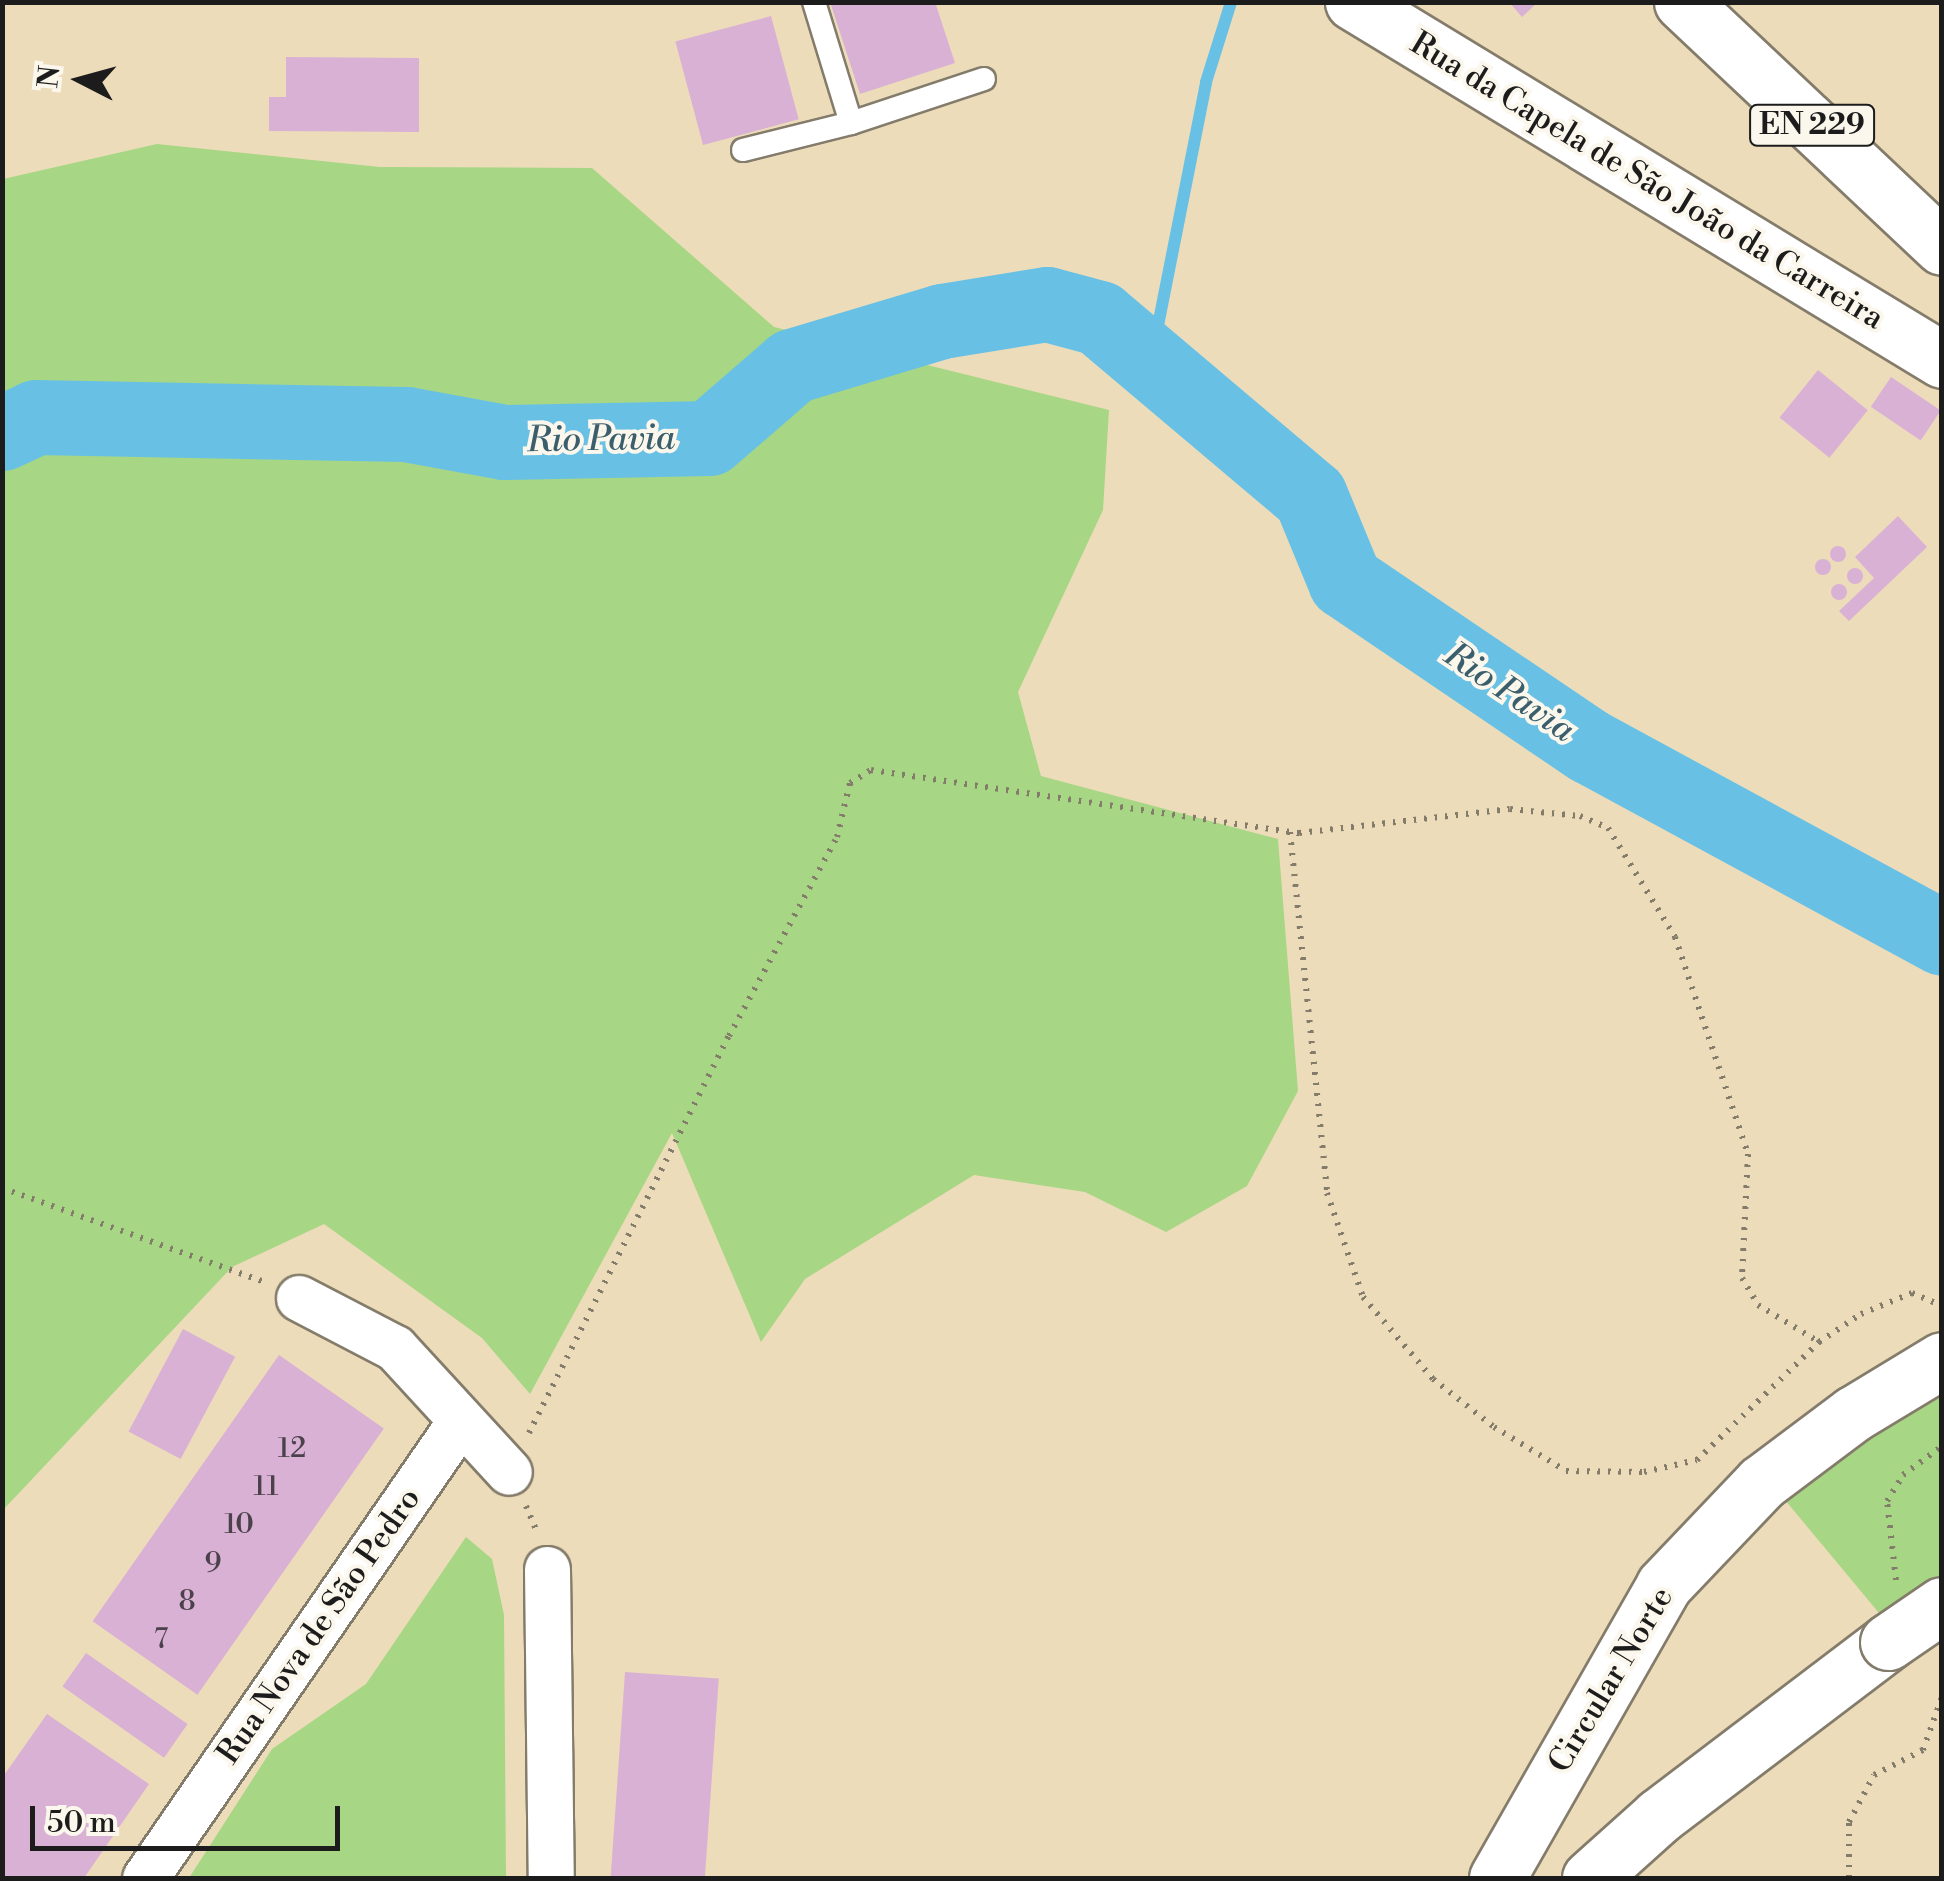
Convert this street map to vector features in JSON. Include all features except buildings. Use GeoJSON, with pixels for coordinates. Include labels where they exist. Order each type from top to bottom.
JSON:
{"type":"FeatureCollection","features":[{"type":"Feature","properties":{"kind":"main road","name":"Rua da Capela de São João da Carreira"},"geometry":{"type":"LineString","coordinates":[[1354,2],[1942,360]]}},
{"type":"Feature","properties":{"kind":"main road","name":"EN 229"},"geometry":{"type":"LineString","coordinates":[[1682,2],[1942,247]]}},
{"type":"Feature","properties":{"kind":"main road","name":"Circular Norte"},"geometry":{"type":"LineString","coordinates":[[1497,1878],[1664,1585],[1761,1483],[1853,1414],[1942,1360]]}},
{"type":"Feature","properties":{"kind":"main road"},"geometry":{"type":"LineString","coordinates":[[1590,1878],[1658,1816],[1910,1614]]}},
{"type":"Feature","properties":{"kind":"street"},"geometry":{"type":"LineString","coordinates":[[299,1298],[395,1348],[509,1472]]}},
{"type":"Feature","properties":{"kind":"street","name":"Rua Nova de São Pedro"},"geometry":{"type":"LineString","coordinates":[[145,1878],[460,1423]]}},
{"type":"Feature","properties":{"kind":"street"},"geometry":{"type":"LineString","coordinates":[[547,1569],[551,1878]]}},
{"type":"Feature","properties":{"kind":"lane"},"geometry":{"type":"LineString","coordinates":[[814,2],[851,122]]}},
{"type":"Feature","properties":{"kind":"lane"},"geometry":{"type":"LineString","coordinates":[[743,150],[851,122],[984,79]]}},
{"type":"Feature","properties":{"kind":"path"},"geometry":{"type":"LineString","coordinates":[[547,1569],[509,1472],[729,1036],[837,838],[850,783],[872,770],[1290,832],[1510,809],[1580,816],[1608,828],[1676,936],[1748,1154],[1742,1278],[1758,1305],[1820,1342]]}},
{"type":"Feature","properties":{"kind":"path"},"geometry":{"type":"LineString","coordinates":[[1290,832],[1327,1193],[1364,1297],[1433,1379],[1566,1471],[1644,1472],[1697,1460],[1820,1342],[1860,1314],[1912,1293],[1942,1306]]}},
{"type":"Feature","properties":{"kind":"path"},"geometry":{"type":"LineString","coordinates":[[2,1188],[165,1242],[299,1298]]}},
{"type":"Feature","properties":{"kind":"path"},"geometry":{"type":"LineString","coordinates":[[1910,1614],[1891,1568],[1887,1502],[1902,1475],[1942,1446]]}},
{"type":"Feature","properties":{"kind":"path"},"geometry":{"type":"LineString","coordinates":[[1849,1878],[1849,1822],[1874,1775],[1923,1750],[1942,1697]]}},
{"type":"Feature","properties":{"kind":"green space"},"geometry":{"type":"Polygon","coordinates":[[[157,144],[380,167],[592,168],[774,327],[1109,410],[1103,510],[1018,692],[1041,776],[1278,839],[1298,1091],[1247,1186],[1166,1232],[1085,1192],[974,1175],[805,1279],[761,1342],[672,1133],[530,1394],[482,1338],[324,1224],[232,1267],[3,1510],[3,179],[157,144]]]}},
{"type":"Feature","properties":{"kind":"green space"},"geometry":{"type":"Polygon","coordinates":[[[1941,1387],[1941,1577],[1884,1619],[1785,1500],[1941,1387]]]}},
{"type":"Feature","properties":{"kind":"green space"},"geometry":{"type":"Polygon","coordinates":[[[466,1537],[492,1559],[504,1615],[506,1878],[189,1878],[272,1749],[366,1684],[466,1537]]]}},
{"type":"Feature","properties":{"kind":"waterway","name":"Rio Pavia"},"geometry":{"type":"LineString","coordinates":[[1150,366],[1206,82],[1231,2]]}},
{"type":"Feature","properties":{"kind":"waterway","name":"Rio Pavia"},"geometry":{"type":"LineString","coordinates":[[2,433],[36,417],[406,424],[504,442],[709,438],[792,366],[942,321],[1047,304],[1099,318],[1310,496],[1345,581],[1589,746],[1942,938]]}}]}
